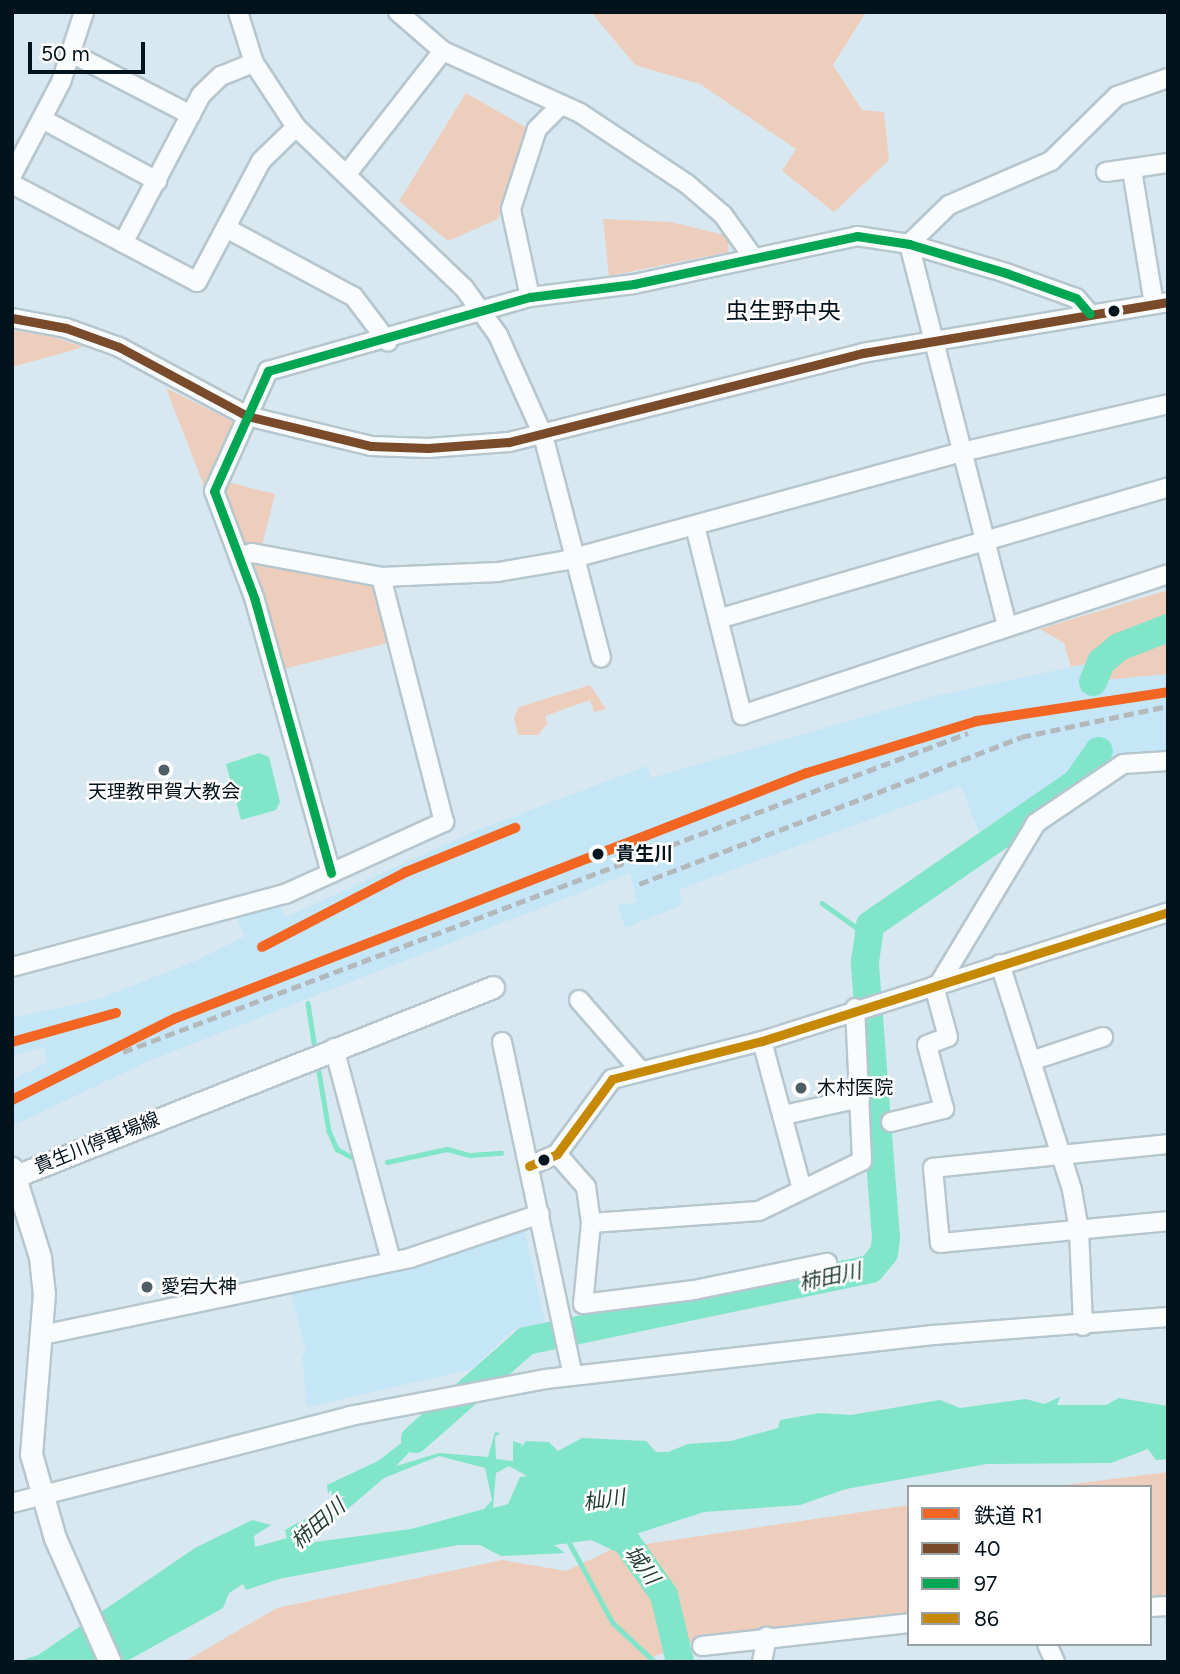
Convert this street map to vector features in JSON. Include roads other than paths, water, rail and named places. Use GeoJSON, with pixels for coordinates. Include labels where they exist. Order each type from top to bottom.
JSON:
{"type":"FeatureCollection","features":[{"type":"Feature","properties":{"kind":"main road","name":"貴生川停車場線"},"geometry":{"type":"LineString","coordinates":[[110,1662],[44,1500],[30,1454],[41,1335],[40,1257],[14,1174],[493,986]]}},
{"type":"Feature","properties":{"kind":"street"},"geometry":{"type":"LineString","coordinates":[[12,175],[42,119],[71,53],[84,12]]}},
{"type":"Feature","properties":{"kind":"street"},"geometry":{"type":"LineString","coordinates":[[238,12],[254,63],[296,127],[482,310],[543,435],[601,659]]}},
{"type":"Feature","properties":{"kind":"street"},"geometry":{"type":"LineString","coordinates":[[398,12],[443,51],[561,106],[702,194],[753,257]]}},
{"type":"Feature","properties":{"kind":"street"},"geometry":{"type":"LineString","coordinates":[[346,175],[443,51]]}},
{"type":"Feature","properties":{"kind":"street"},"geometry":{"type":"LineString","coordinates":[[71,53],[191,115]]}},
{"type":"Feature","properties":{"kind":"street"},"geometry":{"type":"LineString","coordinates":[[123,243],[191,115],[210,85],[254,63]]}},
{"type":"Feature","properties":{"kind":"street"},"geometry":{"type":"LineString","coordinates":[[909,244],[948,205],[1051,162],[1116,96],[1168,78]]}},
{"type":"Feature","properties":{"kind":"street"},"geometry":{"type":"LineString","coordinates":[[530,297],[511,209],[537,129],[561,106]]}},
{"type":"Feature","properties":{"kind":"street"},"geometry":{"type":"LineString","coordinates":[[42,119],[157,181]]}},
{"type":"Feature","properties":{"kind":"street"},"geometry":{"type":"LineString","coordinates":[[12,184],[197,282],[261,161],[296,127]]}},
{"type":"Feature","properties":{"kind":"street"},"geometry":{"type":"LineString","coordinates":[[1106,172],[1168,163]]}},
{"type":"Feature","properties":{"kind":"street"},"geometry":{"type":"LineString","coordinates":[[12,318],[66,328],[119,346],[247,416],[371,446],[475,445],[543,435],[799,368],[935,341],[1161,303],[1132,170]]}},
{"type":"Feature","properties":{"kind":"street"},"geometry":{"type":"LineString","coordinates":[[226,228],[354,297],[388,342]]}},
{"type":"Feature","properties":{"kind":"street"},"geometry":{"type":"LineString","coordinates":[[331,873],[239,556],[214,491],[268,371],[388,342],[482,310],[530,297],[634,284],[857,236],[909,244],[1076,298],[1090,314]]}},
{"type":"Feature","properties":{"kind":"street"},"geometry":{"type":"LineString","coordinates":[[909,244],[1007,625]]}},
{"type":"Feature","properties":{"kind":"street"},"geometry":{"type":"LineString","coordinates":[[239,556],[252,553],[382,577],[464,576],[575,558],[962,452],[1168,404]]}},
{"type":"Feature","properties":{"kind":"street"},"geometry":{"type":"LineString","coordinates":[[718,619],[1168,487]]}},
{"type":"Feature","properties":{"kind":"street"},"geometry":{"type":"LineString","coordinates":[[695,526],[742,715],[1007,625],[1168,574]]}},
{"type":"Feature","properties":{"kind":"street"},"geometry":{"type":"LineString","coordinates":[[12,967],[277,896],[444,822],[382,577]]}},
{"type":"Feature","properties":{"kind":"street"},"geometry":{"type":"LineString","coordinates":[[891,1122],[944,1109],[927,1045],[948,1037],[936,985],[1036,823],[1123,764],[1168,761]]}},
{"type":"Feature","properties":{"kind":"street"},"geometry":{"type":"LineString","coordinates":[[530,1166],[557,1154],[612,1079],[762,1041],[865,1005],[1168,912]]}},
{"type":"Feature","properties":{"kind":"street"},"geometry":{"type":"LineString","coordinates":[[1000,964],[1061,1153],[1079,1230],[1083,1325]]}},
{"type":"Feature","properties":{"kind":"street"},"geometry":{"type":"LineString","coordinates":[[579,1000],[641,1071]]}},
{"type":"Feature","properties":{"kind":"street"},"geometry":{"type":"LineString","coordinates":[[591,1223],[759,1211],[801,1186],[862,1161],[860,1098],[865,1005]]}},
{"type":"Feature","properties":{"kind":"street"},"geometry":{"type":"LineString","coordinates":[[1031,1061],[1103,1037]]}},
{"type":"Feature","properties":{"kind":"street"},"geometry":{"type":"LineString","coordinates":[[762,1041],[801,1186]]}},
{"type":"Feature","properties":{"kind":"street"},"geometry":{"type":"LineString","coordinates":[[502,1042],[573,1376]]}},
{"type":"Feature","properties":{"kind":"street"},"geometry":{"type":"LineString","coordinates":[[334,1048],[391,1261]]}},
{"type":"Feature","properties":{"kind":"street"},"geometry":{"type":"LineString","coordinates":[[783,1115],[860,1098]]}},
{"type":"Feature","properties":{"kind":"street"},"geometry":{"type":"LineString","coordinates":[[1168,1144],[933,1168],[940,1243],[1168,1221]]}},
{"type":"Feature","properties":{"kind":"street"},"geometry":{"type":"LineString","coordinates":[[557,1154],[586,1187],[591,1223],[583,1304],[694,1290],[827,1263]]}},
{"type":"Feature","properties":{"kind":"street"},"geometry":{"type":"LineString","coordinates":[[41,1335],[391,1261],[540,1214]]}},
{"type":"Feature","properties":{"kind":"street"},"geometry":{"type":"LineString","coordinates":[[12,1503],[44,1500],[415,1404],[505,1386],[933,1335],[1168,1317]]}},
{"type":"Feature","properties":{"kind":"street"},"geometry":{"type":"LineString","coordinates":[[702,1646],[767,1636],[907,1623]]}},
{"type":"Feature","properties":{"kind":"street"},"geometry":{"type":"LineString","coordinates":[[762,1662],[767,1636]]}},
{"type":"Feature","properties":{"kind":"street"},"geometry":{"type":"LineString","coordinates":[[1048,1646],[1055,1662]]}},
{"type":"Feature","properties":{"kind":"water"},"geometry":{"type":"Polygon","coordinates":[[[259,753],[269,757],[280,802],[276,810],[241,820],[226,764],[259,753]]]}},
{"type":"Feature","properties":{"kind":"water","name":"杣川"},"geometry":{"type":"Polygon","coordinates":[[[1060,1397],[1057,1405],[1106,1405],[1119,1398],[1168,1406],[1168,1459],[1156,1460],[1148,1449],[1111,1463],[987,1464],[846,1489],[800,1505],[704,1512],[636,1534],[554,1545],[565,1553],[501,1556],[480,1545],[458,1545],[279,1579],[246,1590],[243,1584],[229,1593],[223,1608],[125,1662],[17,1662],[38,1655],[195,1548],[252,1520],[271,1525],[254,1536],[255,1547],[287,1538],[285,1530],[346,1496],[332,1496],[331,1489],[328,1494],[327,1485],[378,1461],[438,1415],[445,1415],[396,1466],[439,1453],[488,1457],[495,1432],[500,1433],[495,1437],[496,1459],[513,1461],[513,1441],[522,1444],[520,1449],[526,1441],[549,1442],[558,1451],[582,1438],[646,1441],[656,1452],[668,1452],[688,1444],[731,1441],[778,1428],[780,1420],[820,1413],[851,1415],[940,1400],[960,1408],[1026,1399],[1044,1404],[1060,1397]],[[439,1456],[384,1478],[308,1543],[411,1529],[484,1509],[492,1500],[485,1468],[439,1456]],[[509,1466],[496,1473],[493,1508],[508,1504],[520,1477],[527,1476],[509,1466]]]}},
{"type":"Feature","properties":{"kind":"waterway","name":"柿田川"},"geometry":{"type":"LineString","coordinates":[[1093,682],[1101,662],[1119,647],[1168,628]]}},
{"type":"Feature","properties":{"kind":"waterway","name":"柿田川"},"geometry":{"type":"LineString","coordinates":[[415,1439],[526,1341],[871,1269],[884,1253],[886,1238],[865,962],[870,925],[1077,782],[1099,751]]}},
{"type":"Feature","properties":{"kind":"waterway"},"geometry":{"type":"LineString","coordinates":[[822,903],[867,935]]}},
{"type":"Feature","properties":{"kind":"waterway"},"geometry":{"type":"LineString","coordinates":[[308,1003],[315,1049]]}},
{"type":"Feature","properties":{"kind":"waterway"},"geometry":{"type":"LineString","coordinates":[[318,1066],[329,1131],[337,1149],[355,1159]]}},
{"type":"Feature","properties":{"kind":"waterway"},"geometry":{"type":"LineString","coordinates":[[387,1162],[447,1149],[470,1155],[501,1153]]}},
{"type":"Feature","properties":{"kind":"waterway"},"geometry":{"type":"LineString","coordinates":[[537,1327],[538,1338]]}},
{"type":"Feature","properties":{"kind":"waterway","name":"城川"},"geometry":{"type":"LineString","coordinates":[[586,1522],[626,1541],[664,1595],[680,1662]]}},
{"type":"Feature","properties":{"kind":"waterway"},"geometry":{"type":"LineString","coordinates":[[569,1542],[613,1623],[655,1662]]}},
{"type":"Feature","properties":{"kind":"railway"},"geometry":{"type":"LineString","coordinates":[[12,1100],[176,1018],[807,773],[977,721],[1168,692]]}},
{"type":"Feature","properties":{"kind":"railway"},"geometry":{"type":"LineString","coordinates":[[639,884],[1021,737],[1168,706]]}},
{"type":"Feature","properties":{"kind":"railway"},"geometry":{"type":"LineString","coordinates":[[123,1052],[968,733]]}},
{"type":"Feature","properties":{"kind":"rail line","name":"R1"},"geometry":{"type":"LineString","coordinates":[[12,1100],[176,1018],[807,773],[977,721],[1168,692]]}},
{"type":"Feature","properties":{"kind":"rail line","name":"R1"},"geometry":{"type":"LineString","coordinates":[[262,947],[406,872],[515,828]]}},
{"type":"Feature","properties":{"kind":"rail line","name":"R1"},"geometry":{"type":"LineString","coordinates":[[12,1042],[116,1013]]}},
{"type":"Feature","properties":{"kind":"place","name":"天理教甲賀大教会"},"geometry":{"type":"Point","coordinates":[164,770]}},
{"type":"Feature","properties":{"kind":"place","name":"貴生川"},"geometry":{"type":"Point","coordinates":[598,854]}},
{"type":"Feature","properties":{"kind":"place","name":"木村医院"},"geometry":{"type":"Point","coordinates":[801,1088]}},
{"type":"Feature","properties":{"kind":"place","name":"愛宕大神"},"geometry":{"type":"Point","coordinates":[147,1287]}},
{"type":"Feature","properties":{"kind":"district","name":"虫生野中央"},"geometry":{"type":"Point","coordinates":[783,311]}}]}
